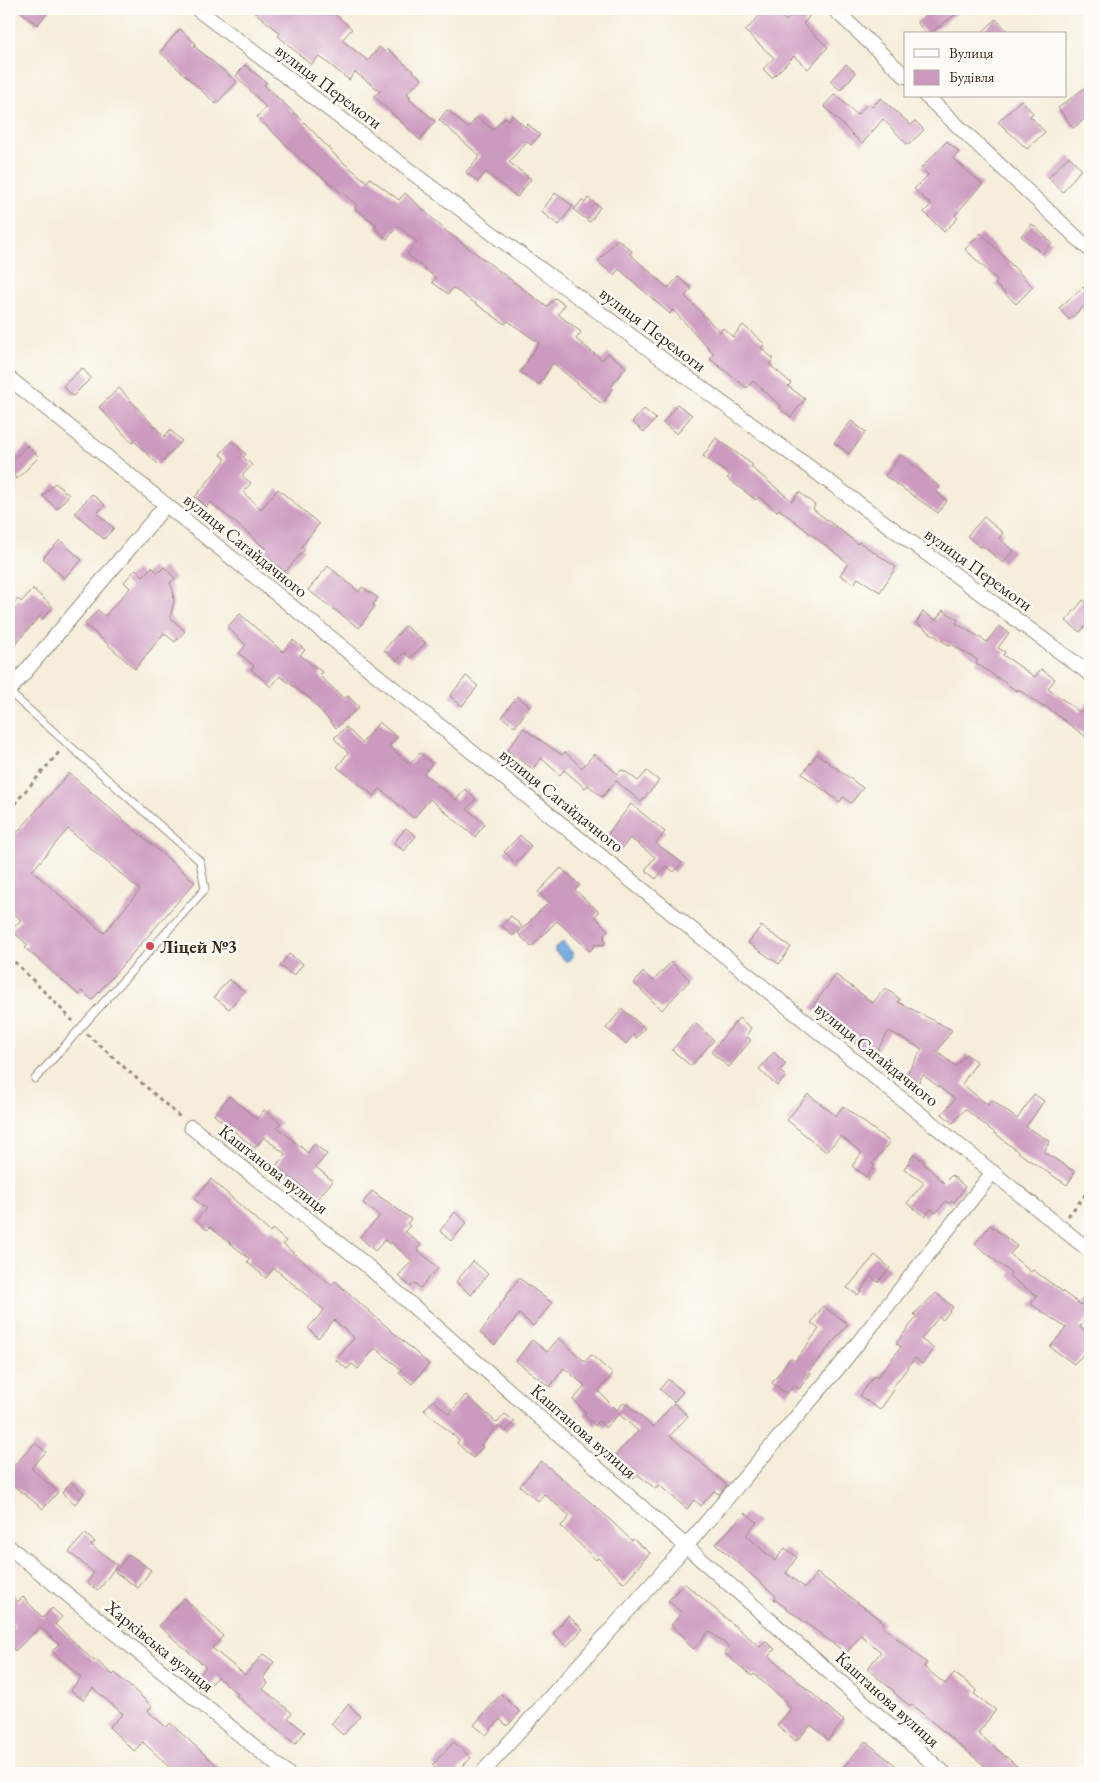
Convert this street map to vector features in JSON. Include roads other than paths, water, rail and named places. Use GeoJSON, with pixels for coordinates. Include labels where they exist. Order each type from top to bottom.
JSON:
{"type":"FeatureCollection","features":[{"type":"Feature","properties":{"kind":"street","name":"вулиця Перемоги"},"geometry":{"type":"LineString","coordinates":[[197,9],[496,237],[1090,674]]}},
{"type":"Feature","properties":{"kind":"street"},"geometry":{"type":"LineString","coordinates":[[834,9],[904,75]]}},
{"type":"Feature","properties":{"kind":"street"},"geometry":{"type":"LineString","coordinates":[[928,98],[1090,250]]}},
{"type":"Feature","properties":{"kind":"street","name":"вулиця Сагайдачного"},"geometry":{"type":"LineString","coordinates":[[9,378],[1090,1251]]}},
{"type":"Feature","properties":{"kind":"street"},"geometry":{"type":"LineString","coordinates":[[9,691],[166,504]]}},
{"type":"Feature","properties":{"kind":"street","name":"Каштанова вулиця"},"geometry":{"type":"LineString","coordinates":[[191,1127],[365,1264],[944,1773]]}},
{"type":"Feature","properties":{"kind":"street"},"geometry":{"type":"LineString","coordinates":[[482,1773],[687,1546],[839,1367],[993,1172]]}},
{"type":"Feature","properties":{"kind":"street","name":"Харківська вулиця"},"geometry":{"type":"LineString","coordinates":[[9,1547],[287,1773]]}},
{"type":"Feature","properties":{"kind":"lane"},"geometry":{"type":"LineString","coordinates":[[9,691],[200,861],[205,889],[35,1079]]}},
{"type":"Feature","properties":{"kind":"water"},"geometry":{"type":"Polygon","coordinates":[[[563,942],[572,952],[573,957],[567,962],[555,952],[555,948],[563,942]]]}},
{"type":"Feature","properties":{"kind":"place","name":"Ліцей №3"},"geometry":{"type":"Point","coordinates":[150,946]}}]}
